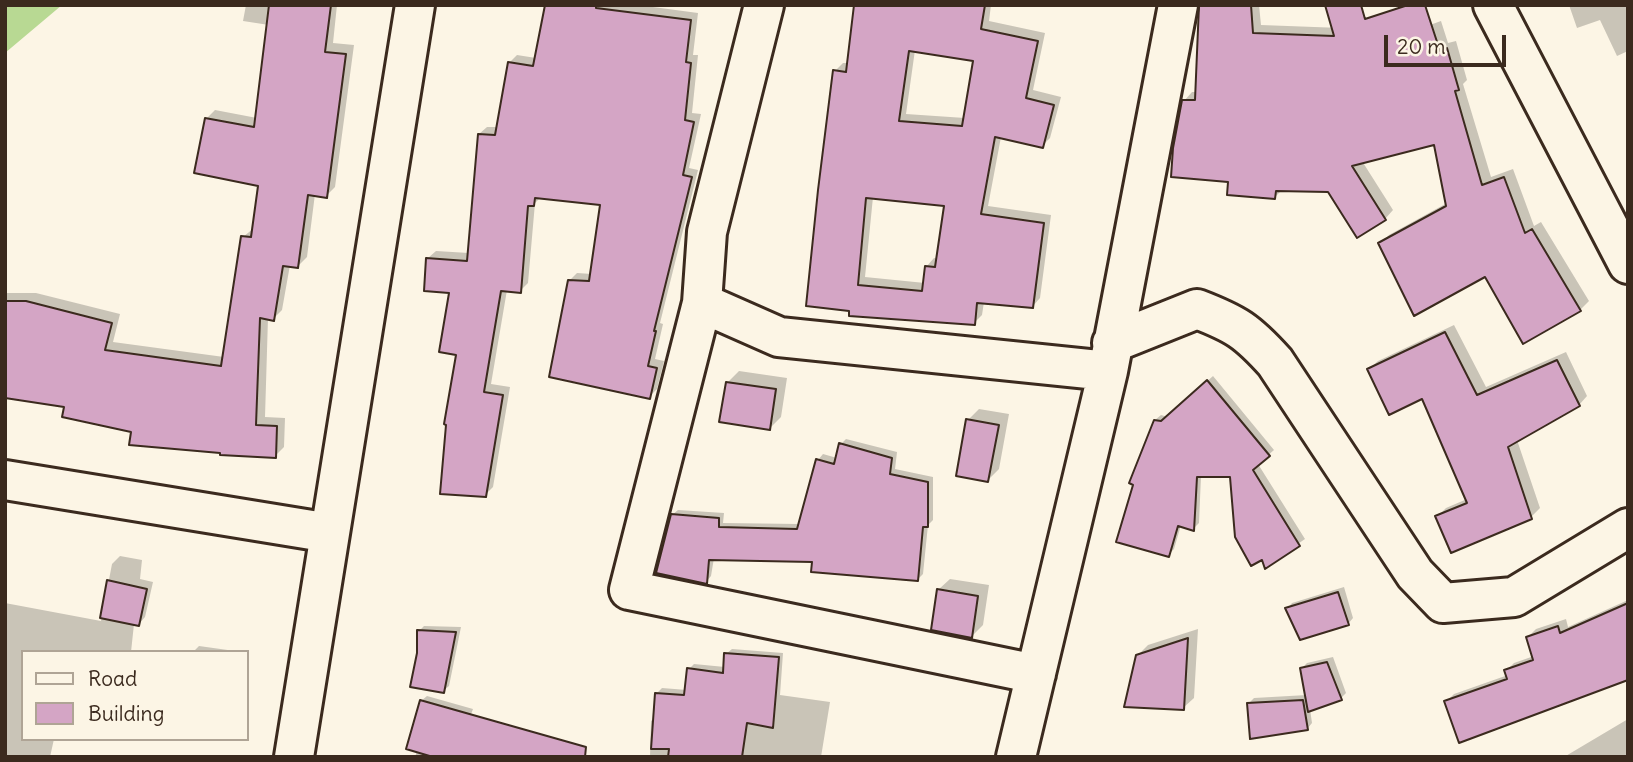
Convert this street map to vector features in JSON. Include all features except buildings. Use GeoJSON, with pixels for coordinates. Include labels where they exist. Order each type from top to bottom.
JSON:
{"type":"FeatureCollection","features":[{"type":"Feature","properties":{"kind":"street"},"geometry":{"type":"LineString","coordinates":[[294,757],[415,5]]}},
{"type":"Feature","properties":{"kind":"street"},"geometry":{"type":"LineString","coordinates":[[764,5],[707,232],[702,303],[629,590],[1036,674]]}},
{"type":"Feature","properties":{"kind":"street"},"geometry":{"type":"LineString","coordinates":[[1016,757],[1110,357],[1178,5]]}},
{"type":"Feature","properties":{"kind":"street"},"geometry":{"type":"LineString","coordinates":[[1493,5],[1628,264]]}},
{"type":"Feature","properties":{"kind":"street"},"geometry":{"type":"LineString","coordinates":[[702,303],[779,337],[1110,357],[1197,309],[1234,324],[1256,341],[1275,362],[1415,574],[1443,603],[1514,597],[1628,528]]}},
{"type":"Feature","properties":{"kind":"street"},"geometry":{"type":"LineString","coordinates":[[5,480],[330,533]]}},
{"type":"Feature","properties":{"kind":"green space"},"geometry":{"type":"Polygon","coordinates":[[[5,5],[62,5],[5,53],[5,5]]]}}]}
